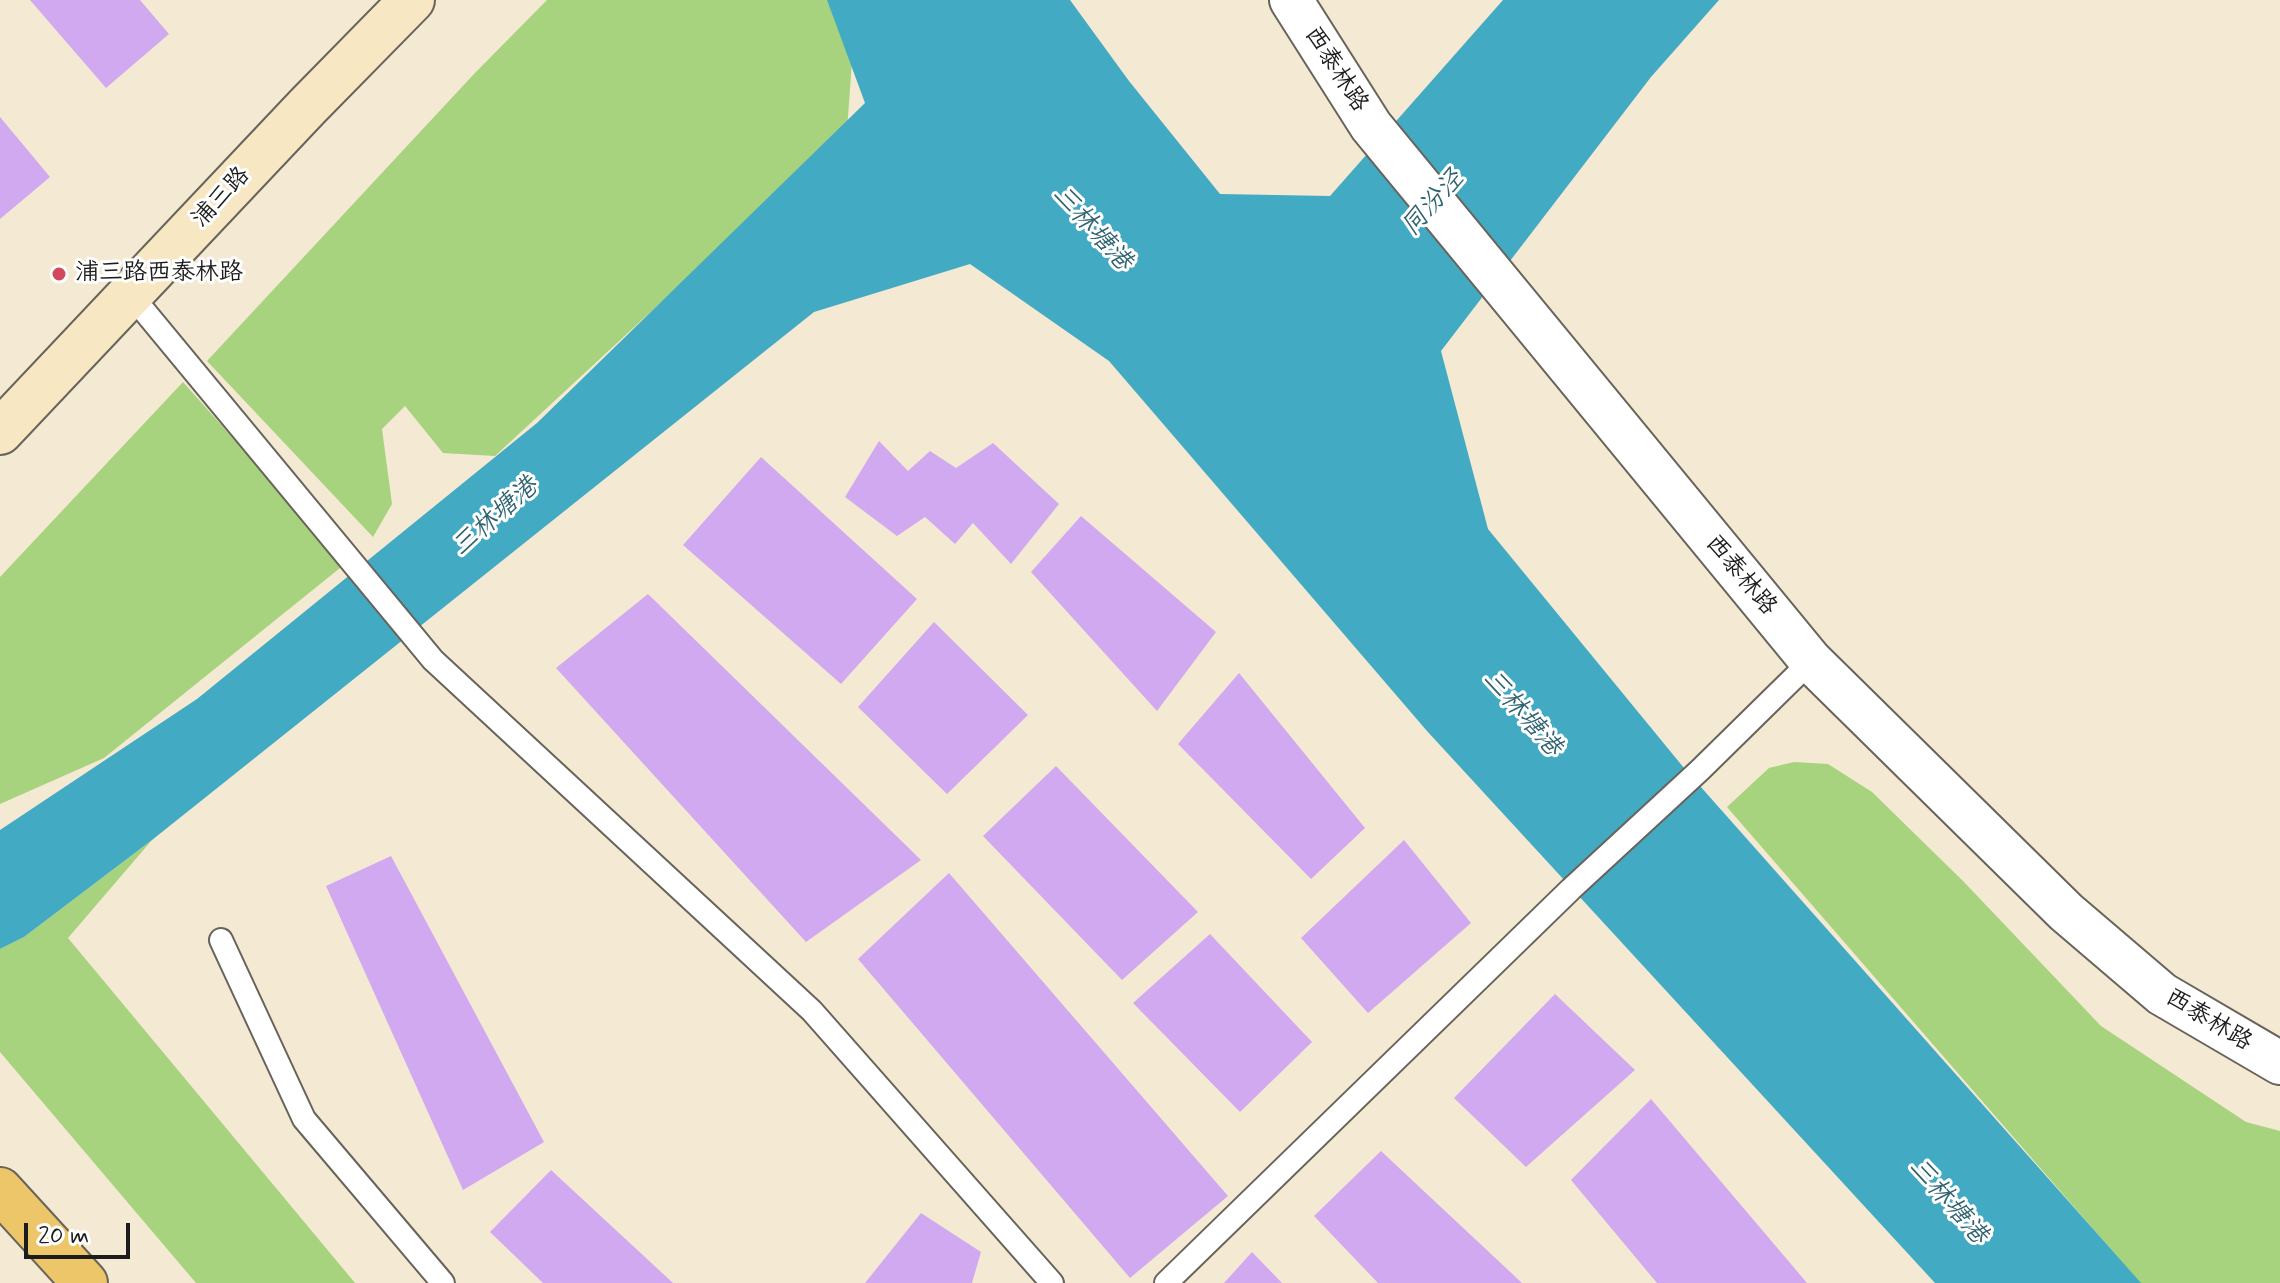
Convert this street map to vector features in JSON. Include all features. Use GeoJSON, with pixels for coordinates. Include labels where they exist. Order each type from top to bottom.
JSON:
{"type":"FeatureCollection","features":[{"type":"Feature","properties":{"kind":"main road"},"geometry":{"type":"LineString","coordinates":[[0,1190],[85,1283]]}},
{"type":"Feature","properties":{"kind":"street","name":"浦三路"},"geometry":{"type":"LineString","coordinates":[[0,432],[412,0]]}},
{"type":"Feature","properties":{"kind":"street","name":"西泰林路"},"geometry":{"type":"LineString","coordinates":[[1291,0],[1371,126],[1811,661],[2066,912],[2162,994],[2280,1063]]}},
{"type":"Feature","properties":{"kind":"lane"},"geometry":{"type":"LineString","coordinates":[[131,295],[433,660],[812,1011],[1052,1283]]}},
{"type":"Feature","properties":{"kind":"lane"},"geometry":{"type":"LineString","coordinates":[[1166,1283],[1571,889],[1700,770],[1811,661]]}},
{"type":"Feature","properties":{"kind":"lane"},"geometry":{"type":"LineString","coordinates":[[221,940],[304,1119],[443,1283]]}},
{"type":"Feature","properties":{"kind":"green space"},"geometry":{"type":"Polygon","coordinates":[[[547,0],[850,0],[856,6],[847,130],[495,456],[443,453],[405,406],[382,429],[392,504],[373,537],[207,361],[474,74],[547,0]]]}},
{"type":"Feature","properties":{"kind":"green space"},"geometry":{"type":"Polygon","coordinates":[[[183,382],[345,564],[104,758],[0,804],[0,577],[183,382]]]}},
{"type":"Feature","properties":{"kind":"green space"},"geometry":{"type":"Polygon","coordinates":[[[1794,762],[1828,764],[1872,792],[1963,881],[2101,1026],[2246,1122],[2280,1131],[2280,1283],[2140,1283],[1727,807],[1769,768],[1794,762]]]}},
{"type":"Feature","properties":{"kind":"green space"},"geometry":{"type":"Polygon","coordinates":[[[152,840],[68,938],[355,1283],[196,1283],[0,1052],[0,949],[24,937],[152,840]]]}},
{"type":"Feature","properties":{"kind":"water"},"geometry":{"type":"Polygon","coordinates":[[[827,0],[1070,0],[1129,81],[1220,194],[1330,196],[1503,0],[1719,0],[1651,77],[1441,351],[1488,529],[1684,768],[2141,1283],[1935,1283],[1427,731],[1109,361],[970,264],[814,312],[152,840],[24,937],[0,949],[0,830],[197,699],[537,423],[865,103],[827,0]]]}},
{"type":"Feature","properties":{"kind":"building"},"geometry":{"type":"Polygon","coordinates":[[[30,0],[140,0],[169,34],[106,88],[30,0]]]}},
{"type":"Feature","properties":{"kind":"building"},"geometry":{"type":"Polygon","coordinates":[[[0,117],[50,177],[0,219],[0,117]]]}},
{"type":"Feature","properties":{"kind":"building"},"geometry":{"type":"Polygon","coordinates":[[[879,441],[908,471],[930,451],[956,468],[993,443],[1059,504],[1011,564],[973,523],[955,544],[925,517],[897,536],[845,497],[879,441]]]}},
{"type":"Feature","properties":{"kind":"building"},"geometry":{"type":"Polygon","coordinates":[[[761,457],[917,599],[841,684],[683,545],[761,457]]]}},
{"type":"Feature","properties":{"kind":"building"},"geometry":{"type":"Polygon","coordinates":[[[1081,516],[1216,632],[1157,711],[1031,572],[1081,516]]]}},
{"type":"Feature","properties":{"kind":"building"},"geometry":{"type":"Polygon","coordinates":[[[648,594],[921,860],[806,942],[556,668],[648,594]]]}},
{"type":"Feature","properties":{"kind":"building"},"geometry":{"type":"Polygon","coordinates":[[[934,622],[1028,715],[947,794],[858,707],[934,622]]]}},
{"type":"Feature","properties":{"kind":"building"},"geometry":{"type":"Polygon","coordinates":[[[1239,673],[1365,828],[1311,879],[1178,744],[1239,673]]]}},
{"type":"Feature","properties":{"kind":"building"},"geometry":{"type":"Polygon","coordinates":[[[1056,766],[1198,912],[1122,980],[983,836],[1056,766]]]}},
{"type":"Feature","properties":{"kind":"building"},"geometry":{"type":"Polygon","coordinates":[[[1404,840],[1471,923],[1368,1013],[1301,938],[1404,840]]]}},
{"type":"Feature","properties":{"kind":"building"},"geometry":{"type":"Polygon","coordinates":[[[391,856],[544,1142],[463,1190],[326,886],[391,856]]]}},
{"type":"Feature","properties":{"kind":"building"},"geometry":{"type":"Polygon","coordinates":[[[949,873],[1228,1196],[1130,1278],[858,959],[949,873]]]}},
{"type":"Feature","properties":{"kind":"building"},"geometry":{"type":"Polygon","coordinates":[[[1210,934],[1312,1042],[1240,1112],[1133,1003],[1210,934]]]}},
{"type":"Feature","properties":{"kind":"building"},"geometry":{"type":"Polygon","coordinates":[[[1555,994],[1635,1070],[1526,1167],[1454,1098],[1555,994]]]}},
{"type":"Feature","properties":{"kind":"building"},"geometry":{"type":"Polygon","coordinates":[[[1651,1099],[1807,1283],[1657,1283],[1571,1180],[1651,1099]]]}},
{"type":"Feature","properties":{"kind":"building"},"geometry":{"type":"Polygon","coordinates":[[[1381,1151],[1522,1283],[1378,1283],[1314,1216],[1381,1151]]]}},
{"type":"Feature","properties":{"kind":"building"},"geometry":{"type":"Polygon","coordinates":[[[551,1170],[673,1283],[543,1283],[490,1232],[551,1170]]]}},
{"type":"Feature","properties":{"kind":"building"},"geometry":{"type":"Polygon","coordinates":[[[921,1213],[981,1252],[972,1283],[865,1283],[921,1213]]]}},
{"type":"Feature","properties":{"kind":"building"},"geometry":{"type":"Polygon","coordinates":[[[1252,1252],[1282,1283],[1224,1283],[1252,1252]]]}},
{"type":"Feature","properties":{"kind":"place","name":"浦三路西泰林路"},"geometry":{"type":"Point","coordinates":[59,274]}},
{"type":"Feature","properties":{"kind":"water label","name":"同汾泾"},"geometry":{"type":"Point","coordinates":[1434,204]}},
{"type":"Feature","properties":{"kind":"water label","name":"三林塘港"},"geometry":{"type":"Point","coordinates":[1091,229]}},
{"type":"Feature","properties":{"kind":"water label","name":"三林塘港"},"geometry":{"type":"Point","coordinates":[496,518]}},
{"type":"Feature","properties":{"kind":"water label","name":"三林塘港"},"geometry":{"type":"Point","coordinates":[1521,714]}},
{"type":"Feature","properties":{"kind":"water label","name":"三林塘港"},"geometry":{"type":"Point","coordinates":[1947,1202]}}]}
